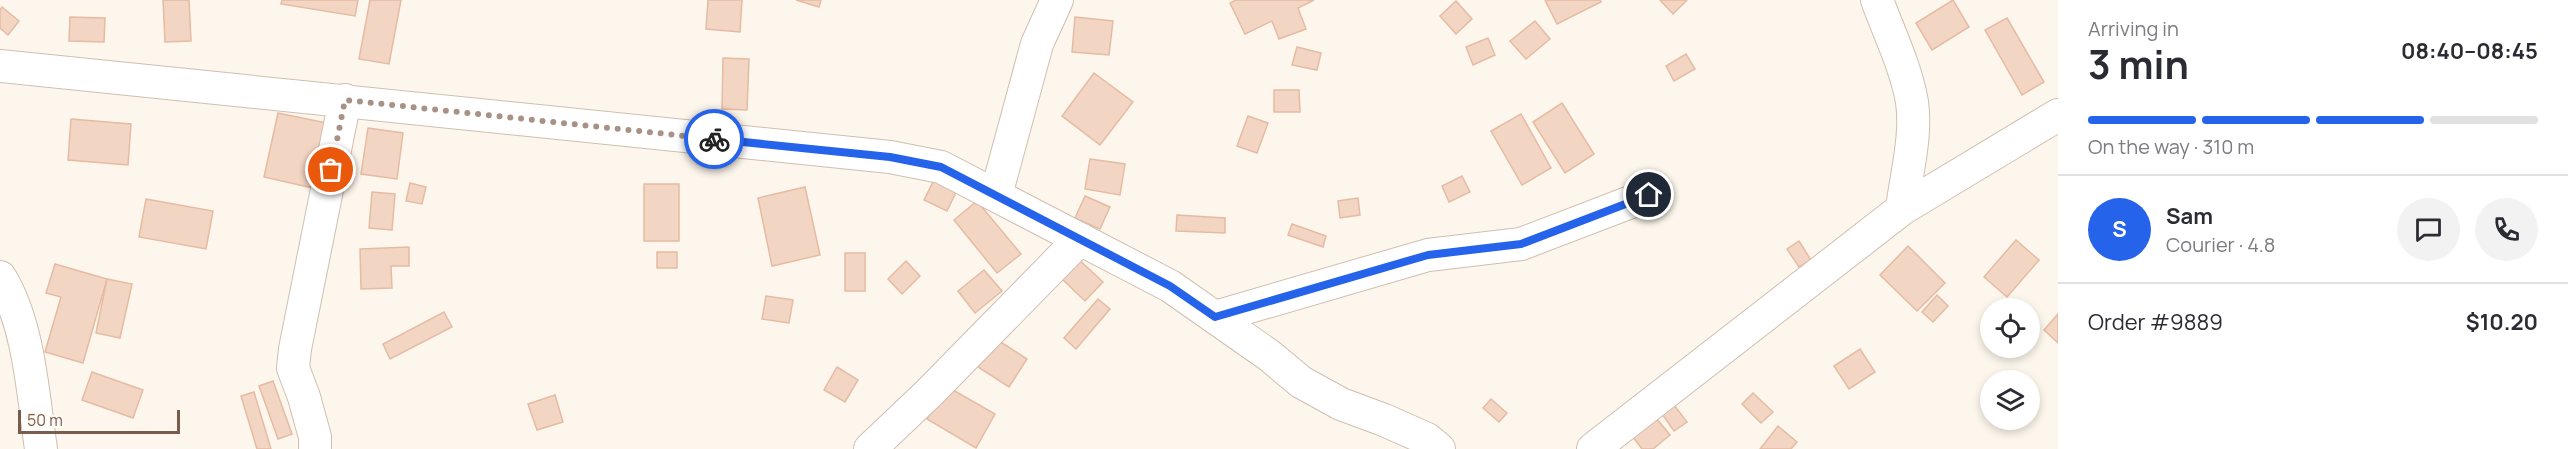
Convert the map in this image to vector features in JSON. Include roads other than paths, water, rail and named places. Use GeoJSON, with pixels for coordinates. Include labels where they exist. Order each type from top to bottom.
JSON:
{"type":"FeatureCollection","features":[{"type":"Feature","properties":{"kind":"street"},"geometry":{"type":"LineString","coordinates":[[996,195],[1036,44],[1057,0]]}},
{"type":"Feature","properties":{"kind":"street"},"geometry":{"type":"LineString","coordinates":[[1877,0],[1905,76],[1912,103],[1912,136],[1902,209]]}},
{"type":"Feature","properties":{"kind":"street"},"geometry":{"type":"LineString","coordinates":[[0,66],[890,157],[941,167],[1170,286],[1270,356],[1301,382],[1341,404],[1426,439],[1439,449]]}},
{"type":"Feature","properties":{"kind":"street"},"geometry":{"type":"LineString","coordinates":[[315,449],[315,437],[293,368],[294,348],[345,100]]}},
{"type":"Feature","properties":{"kind":"street"},"geometry":{"type":"LineString","coordinates":[[1593,449],[1902,209],[2058,114]]}},
{"type":"Feature","properties":{"kind":"street"},"geometry":{"type":"LineString","coordinates":[[1215,317],[1428,255],[1521,244],[1649,195]]}},
{"type":"Feature","properties":{"kind":"street"},"geometry":{"type":"LineString","coordinates":[[870,449],[930,392],[1080,239]]}},
{"type":"Feature","properties":{"kind":"street"},"geometry":{"type":"LineString","coordinates":[[0,277],[8,289],[22,332],[41,449]]}}]}
